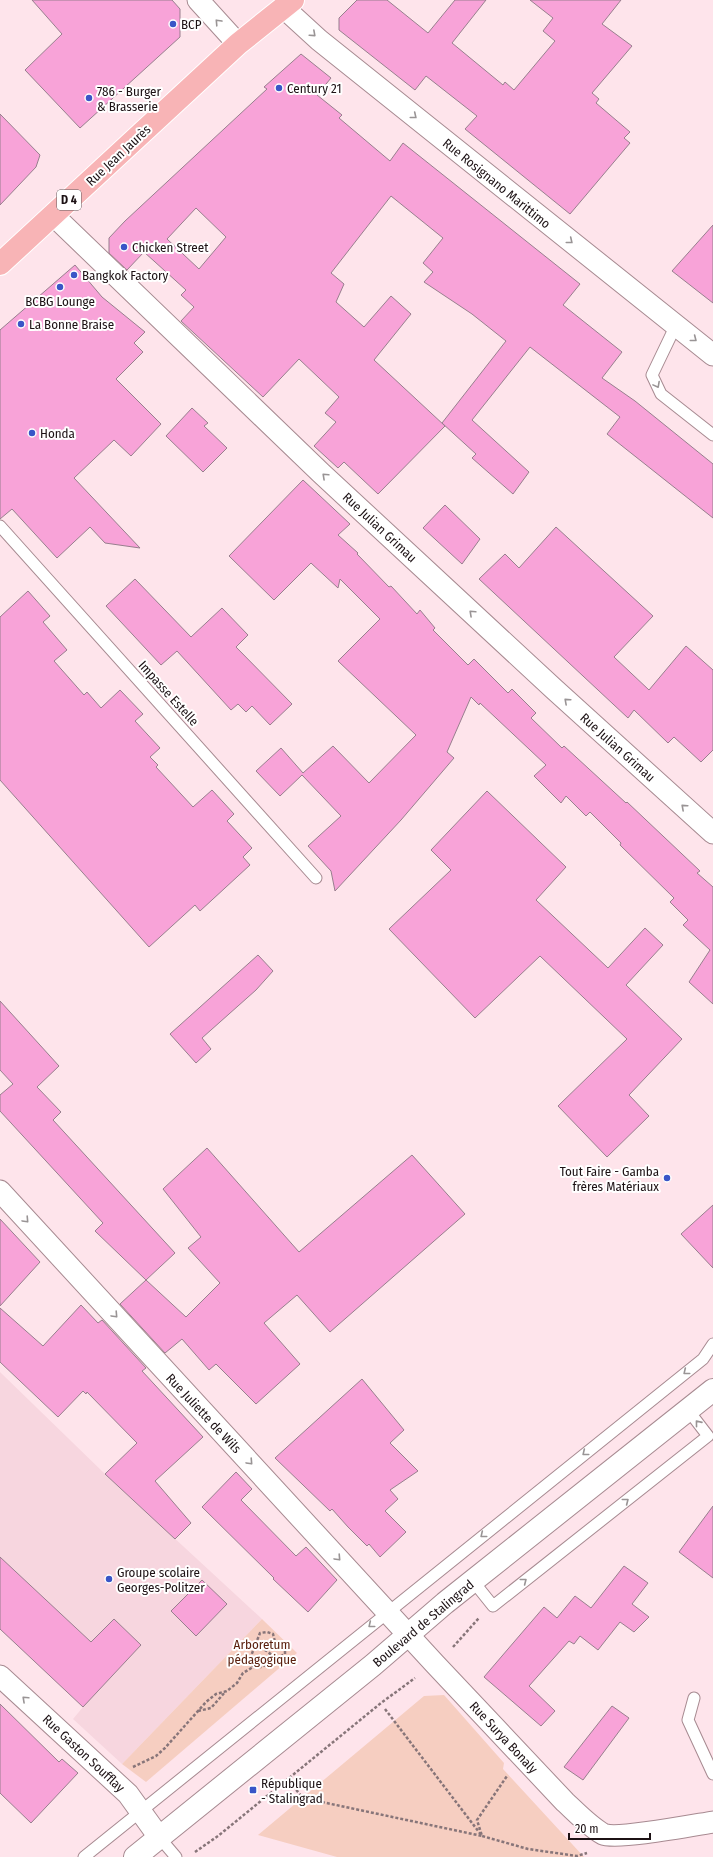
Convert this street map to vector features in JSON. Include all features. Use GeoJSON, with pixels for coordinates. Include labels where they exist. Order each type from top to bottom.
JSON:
{"type":"FeatureCollection","features":[{"type":"Feature","properties":{"kind":"main road","name":"Rue Jean Jaurès"},"geometry":{"type":"LineString","coordinates":[[0,263],[238,44],[288,4]]}},
{"type":"Feature","properties":{"kind":"main road","name":"Boulevard de Stalingrad"},"geometry":{"type":"LineString","coordinates":[[135,1857],[373,1666],[408,1634],[473,1581],[713,1390]]}},
{"type":"Feature","properties":{"kind":"street"},"geometry":{"type":"LineString","coordinates":[[198,0],[238,44]]}},
{"type":"Feature","properties":{"kind":"street","name":"Rue Rosignano Marittimo"},"geometry":{"type":"LineString","coordinates":[[288,4],[325,45],[713,355]]}},
{"type":"Feature","properties":{"kind":"street","name":"Rue Julian Grimau"},"geometry":{"type":"LineString","coordinates":[[53,215],[321,473],[554,689],[713,833]]}},
{"type":"Feature","properties":{"kind":"street","name":"Rue Juliette de Wils"},"geometry":{"type":"LineString","coordinates":[[0,1191],[408,1634]]}},
{"type":"Feature","properties":{"kind":"street","name":"Rue Surya Bonaly"},"geometry":{"type":"LineString","coordinates":[[408,1634],[565,1802],[588,1824],[605,1835],[638,1834],[713,1822]]}},
{"type":"Feature","properties":{"kind":"street","name":"Rue Gaston Soufflay"},"geometry":{"type":"LineString","coordinates":[[0,1676],[128,1794],[159,1837]]}},
{"type":"Feature","properties":{"kind":"lane"},"geometry":{"type":"LineString","coordinates":[[676,325],[652,375],[661,394],[713,435]]}},
{"type":"Feature","properties":{"kind":"lane","name":"Impasse Estelle"},"geometry":{"type":"LineString","coordinates":[[0,526],[316,878]]}},
{"type":"Feature","properties":{"kind":"lane"},"geometry":{"type":"LineString","coordinates":[[84,1857],[703,1359],[713,1344]]}},
{"type":"Feature","properties":{"kind":"lane"},"geometry":{"type":"LineString","coordinates":[[473,1581],[493,1606],[708,1436],[688,1410]]}},
{"type":"Feature","properties":{"kind":"lane"},"geometry":{"type":"LineString","coordinates":[[694,1698],[688,1720],[713,1774]]}},
{"type":"Feature","properties":{"kind":"lane"},"geometry":{"type":"LineString","coordinates":[[159,1837],[176,1857]]}},
{"type":"Feature","properties":{"kind":"path"},"geometry":{"type":"LineString","coordinates":[[190,1855],[218,1836],[380,1702],[435,1664],[480,1616],[493,1606]]}},
{"type":"Feature","properties":{"kind":"path"},"geometry":{"type":"LineString","coordinates":[[128,1769],[156,1756],[198,1711],[216,1694],[227,1690],[237,1683],[243,1673],[253,1667],[262,1667],[285,1654],[285,1648],[280,1642],[275,1642],[272,1634],[267,1632],[260,1633],[251,1656],[253,1667]]}},
{"type":"Feature","properties":{"kind":"path"},"geometry":{"type":"LineString","coordinates":[[255,1647],[264,1648],[270,1652],[274,1659]]}},
{"type":"Feature","properties":{"kind":"path"},"geometry":{"type":"LineString","coordinates":[[198,1711],[212,1708],[227,1690]]}},
{"type":"Feature","properties":{"kind":"path"},"geometry":{"type":"LineString","coordinates":[[385,1709],[482,1836]]}},
{"type":"Feature","properties":{"kind":"path"},"geometry":{"type":"LineString","coordinates":[[482,1836],[477,1820],[510,1771]]}},
{"type":"Feature","properties":{"kind":"path"},"geometry":{"type":"LineString","coordinates":[[293,1786],[304,1798],[482,1836],[528,1849],[577,1856],[590,1852]]}},
{"type":"Feature","properties":{"kind":"shaded area","name":"Groupe scolaire Georges-Politzer"},"geometry":{"type":"Polygon","coordinates":[[[0,1372],[105,1474],[262,1619],[122,1764],[73,1719],[83,1707],[0,1629],[0,1372]]]}},
{"type":"Feature","properties":{"kind":"green space","name":"Arboretum pédagogique"},"geometry":{"type":"Polygon","coordinates":[[[262,1619],[297,1653],[146,1782],[122,1764],[262,1619]]]}},
{"type":"Feature","properties":{"kind":"green space"},"geometry":{"type":"Polygon","coordinates":[[[444,1695],[504,1763],[503,1769],[584,1857],[337,1857],[258,1835],[424,1696],[444,1695]]]}},
{"type":"Feature","properties":{"kind":"building"},"geometry":{"type":"Polygon","coordinates":[[[32,0],[172,0],[180,9],[180,37],[80,128],[25,70],[62,34],[32,0]]]}},
{"type":"Feature","properties":{"kind":"building"},"geometry":{"type":"Polygon","coordinates":[[[357,0],[387,0],[428,33],[455,0],[486,0],[452,43],[503,85],[505,82],[514,90],[555,41],[543,31],[553,18],[530,0],[621,0],[602,24],[632,46],[592,93],[599,99],[596,103],[630,132],[624,138],[630,143],[570,214],[465,129],[477,116],[426,76],[415,90],[339,30],[339,18],[357,0]]]}},
{"type":"Feature","properties":{"kind":"building"},"geometry":{"type":"Polygon","coordinates":[[[301,54],[331,78],[317,95],[342,115],[339,118],[390,161],[403,143],[580,284],[563,305],[622,352],[602,378],[635,401],[713,464],[713,518],[607,434],[620,417],[530,347],[472,420],[529,472],[513,494],[472,458],[476,454],[442,423],[506,341],[472,314],[424,282],[433,272],[423,263],[443,238],[391,196],[331,273],[344,284],[336,302],[364,327],[391,296],[411,314],[374,360],[445,426],[378,494],[344,462],[338,468],[314,446],[336,422],[325,413],[339,397],[299,359],[263,397],[181,321],[194,307],[181,295],[186,290],[144,252],[127,270],[109,253],[109,238],[125,221],[267,89],[264,87],[301,54]],[[196,208],[167,239],[199,269],[226,237],[196,208]]]}},
{"type":"Feature","properties":{"kind":"building"},"geometry":{"type":"Polygon","coordinates":[[[0,114],[40,155],[36,167],[0,205],[0,114]]]}},
{"type":"Feature","properties":{"kind":"building"},"geometry":{"type":"Polygon","coordinates":[[[713,225],[713,303],[672,271],[713,225]]]}},
{"type":"Feature","properties":{"kind":"building"},"geometry":{"type":"Polygon","coordinates":[[[75,265],[102,297],[145,332],[134,343],[143,352],[116,379],[161,424],[131,456],[114,440],[74,478],[140,548],[105,543],[90,527],[57,558],[12,509],[0,519],[0,330],[75,265]]]}},
{"type":"Feature","properties":{"kind":"building"},"geometry":{"type":"Polygon","coordinates":[[[192,408],[208,423],[204,426],[227,448],[203,472],[166,436],[192,408]]]}},
{"type":"Feature","properties":{"kind":"building"},"geometry":{"type":"Polygon","coordinates":[[[303,480],[350,524],[338,535],[358,553],[357,554],[389,587],[391,586],[417,614],[420,610],[435,628],[433,630],[468,665],[474,659],[508,693],[512,689],[536,713],[531,718],[562,748],[564,746],[626,803],[627,802],[700,871],[697,873],[713,887],[713,1004],[689,982],[710,950],[683,925],[688,920],[670,902],[674,898],[620,845],[621,843],[590,812],[586,816],[566,796],[561,803],[534,776],[546,765],[480,703],[479,705],[471,697],[447,752],[454,758],[401,820],[335,891],[331,871],[308,846],[341,816],[302,775],[280,796],[256,771],[281,748],[303,773],[333,746],[369,783],[416,735],[338,661],[380,619],[340,579],[338,588],[311,563],[274,600],[229,556],[303,480]]]}},
{"type":"Feature","properties":{"kind":"building"},"geometry":{"type":"Polygon","coordinates":[[[445,505],[480,539],[462,564],[423,528],[445,505]]]}},
{"type":"Feature","properties":{"kind":"building"},"geometry":{"type":"Polygon","coordinates":[[[556,527],[653,616],[614,657],[649,690],[686,646],[713,670],[713,750],[701,762],[674,737],[668,743],[634,710],[628,718],[479,579],[505,554],[519,568],[556,527]]]}},
{"type":"Feature","properties":{"kind":"building"},"geometry":{"type":"Polygon","coordinates":[[[135,579],[191,637],[222,608],[248,635],[236,647],[292,704],[270,725],[252,706],[246,712],[238,704],[231,710],[177,651],[161,665],[106,606],[135,579]]]}},
{"type":"Feature","properties":{"kind":"building"},"geometry":{"type":"Polygon","coordinates":[[[28,591],[50,616],[43,622],[67,650],[54,661],[84,695],[87,692],[101,708],[120,690],[143,714],[135,721],[160,748],[150,757],[158,765],[156,767],[193,807],[212,790],[234,814],[227,821],[252,848],[243,857],[250,865],[200,911],[195,905],[149,947],[0,780],[0,617],[28,591]]]}},
{"type":"Feature","properties":{"kind":"building"},"geometry":{"type":"Polygon","coordinates":[[[487,791],[566,867],[536,900],[608,968],[645,928],[663,945],[626,985],[682,1039],[629,1095],[649,1116],[607,1157],[558,1106],[627,1039],[540,956],[475,1018],[389,929],[451,870],[431,850],[487,791]]]}},
{"type":"Feature","properties":{"kind":"building"},"geometry":{"type":"Polygon","coordinates":[[[258,955],[273,971],[256,990],[202,1038],[211,1049],[196,1063],[170,1034],[258,955]]]}},
{"type":"Feature","properties":{"kind":"building"},"geometry":{"type":"Polygon","coordinates":[[[0,1001],[59,1066],[37,1087],[61,1112],[53,1120],[175,1253],[146,1280],[95,1231],[103,1223],[0,1111],[0,1095],[13,1084],[0,1070],[0,1001]]]}},
{"type":"Feature","properties":{"kind":"building"},"geometry":{"type":"Polygon","coordinates":[[[207,1148],[299,1252],[412,1155],[465,1214],[330,1332],[297,1295],[264,1323],[300,1364],[256,1404],[216,1364],[209,1370],[182,1339],[165,1353],[120,1304],[146,1280],[186,1317],[220,1283],[188,1248],[201,1237],[163,1189],[207,1148]]]}},
{"type":"Feature","properties":{"kind":"building"},"geometry":{"type":"Polygon","coordinates":[[[713,1205],[713,1268],[681,1234],[713,1205]]]}},
{"type":"Feature","properties":{"kind":"building"},"geometry":{"type":"Polygon","coordinates":[[[0,1219],[40,1262],[0,1306],[0,1219]]]}},
{"type":"Feature","properties":{"kind":"building"},"geometry":{"type":"Polygon","coordinates":[[[81,1305],[98,1323],[102,1320],[146,1368],[142,1371],[203,1437],[155,1481],[191,1523],[175,1539],[105,1474],[137,1443],[87,1392],[86,1394],[83,1391],[58,1417],[0,1362],[0,1308],[43,1346],[81,1305]]]}},
{"type":"Feature","properties":{"kind":"building"},"geometry":{"type":"Polygon","coordinates":[[[362,1379],[404,1430],[390,1443],[418,1471],[390,1490],[398,1499],[385,1511],[406,1532],[380,1557],[369,1544],[367,1546],[348,1527],[332,1509],[330,1511],[275,1458],[362,1379]]]}},
{"type":"Feature","properties":{"kind":"building"},"geometry":{"type":"Polygon","coordinates":[[[236,1472],[252,1489],[241,1500],[296,1556],[306,1547],[337,1580],[308,1612],[202,1507],[236,1472]]]}},
{"type":"Feature","properties":{"kind":"building"},"geometry":{"type":"Polygon","coordinates":[[[713,1506],[713,1578],[679,1552],[713,1506]]]}},
{"type":"Feature","properties":{"kind":"building"},"geometry":{"type":"Polygon","coordinates":[[[0,1557],[91,1642],[114,1619],[141,1645],[83,1707],[0,1629],[0,1557]]]}},
{"type":"Feature","properties":{"kind":"building"},"geometry":{"type":"Polygon","coordinates":[[[624,1566],[648,1583],[632,1604],[649,1617],[634,1632],[620,1622],[598,1650],[580,1636],[574,1644],[569,1641],[529,1686],[555,1711],[541,1726],[484,1677],[544,1607],[557,1618],[575,1596],[591,1608],[624,1566]]]}},
{"type":"Feature","properties":{"kind":"building"},"geometry":{"type":"Polygon","coordinates":[[[202,1580],[227,1604],[196,1636],[171,1611],[202,1580]]]}},
{"type":"Feature","properties":{"kind":"building"},"geometry":{"type":"Polygon","coordinates":[[[0,1704],[59,1762],[62,1759],[78,1773],[31,1823],[0,1793],[0,1704]]]}},
{"type":"Feature","properties":{"kind":"building"},"geometry":{"type":"Polygon","coordinates":[[[612,1706],[629,1718],[583,1780],[564,1767],[612,1706]]]}},
{"type":"Feature","properties":{"kind":"place","name":"BCP"},"geometry":{"type":"Point","coordinates":[173,24]}},
{"type":"Feature","properties":{"kind":"place","name":"Century 21"},"geometry":{"type":"Point","coordinates":[279,88]}},
{"type":"Feature","properties":{"kind":"place","name":"786 - Burger & Brasserie"},"geometry":{"type":"Point","coordinates":[89,98]}},
{"type":"Feature","properties":{"kind":"place","name":"Chicken Street"},"geometry":{"type":"Point","coordinates":[124,247]}},
{"type":"Feature","properties":{"kind":"place","name":"Bangkok Factory"},"geometry":{"type":"Point","coordinates":[74,275]}},
{"type":"Feature","properties":{"kind":"place","name":"BCBG Lounge"},"geometry":{"type":"Point","coordinates":[60,287]}},
{"type":"Feature","properties":{"kind":"place","name":"La Bonne Braise"},"geometry":{"type":"Point","coordinates":[21,324]}},
{"type":"Feature","properties":{"kind":"place","name":"Honda"},"geometry":{"type":"Point","coordinates":[32,433]}},
{"type":"Feature","properties":{"kind":"place","name":"Tout Faire - Gamba frères Matériaux"},"geometry":{"type":"Point","coordinates":[667,1178]}},
{"type":"Feature","properties":{"kind":"place","name":"Groupe scolaire Georges-Politzer"},"geometry":{"type":"Point","coordinates":[109,1579]}},
{"type":"Feature","properties":{"kind":"place","name":"République - Stalingrad"},"geometry":{"type":"Point","coordinates":[253,1790]}}]}
